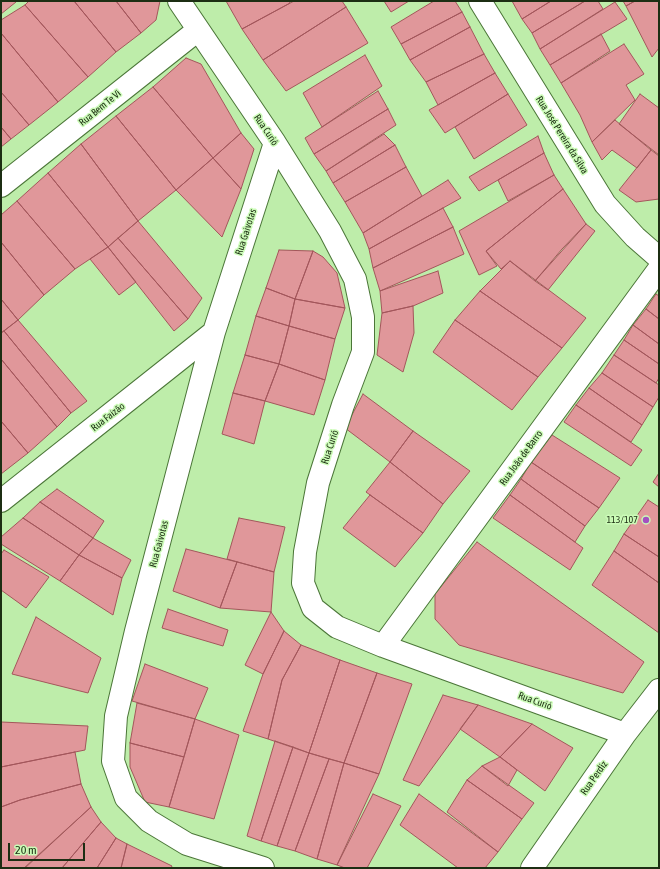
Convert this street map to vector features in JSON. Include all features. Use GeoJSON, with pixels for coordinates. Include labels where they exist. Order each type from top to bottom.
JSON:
{"type":"FeatureCollection","features":[{"type":"Feature","properties":{"kind":"street","name":"Rua Curió"},"geometry":{"type":"LineString","coordinates":[[179,1],[275,143],[330,230],[355,279],[363,317],[363,352],[343,405],[318,483],[305,552],[303,584],[313,608],[337,627],[383,646],[625,734]]}},
{"type":"Feature","properties":{"kind":"street","name":"Rua José Pereira da Silva"},"geometry":{"type":"LineString","coordinates":[[480,1],[605,204],[635,237],[659,258]]}},
{"type":"Feature","properties":{"kind":"street","name":"Rua Bem Te Vi"},"geometry":{"type":"LineString","coordinates":[[1,186],[198,30]]}},
{"type":"Feature","properties":{"kind":"street","name":"Rua Gaivotas"},"geometry":{"type":"LineString","coordinates":[[263,868],[187,844],[150,820],[126,798],[113,761],[116,716],[132,646],[214,332],[275,143]]}},
{"type":"Feature","properties":{"kind":"street","name":"Rua João de Barro"},"geometry":{"type":"LineString","coordinates":[[383,646],[659,269]]}},
{"type":"Feature","properties":{"kind":"street","name":"Rua Faizão"},"geometry":{"type":"LineString","coordinates":[[1,501],[214,332]]}},
{"type":"Feature","properties":{"kind":"street","name":"Rua Perdiz"},"geometry":{"type":"LineString","coordinates":[[532,868],[625,734],[659,690]]}},
{"type":"Feature","properties":{"kind":"building"},"geometry":{"type":"Polygon","coordinates":[[[1,1],[15,1],[16,2],[1,14],[1,1]]]}},
{"type":"Feature","properties":{"kind":"building"},"geometry":{"type":"Polygon","coordinates":[[[29,1],[74,1],[116,52],[88,77],[25,5],[29,1]]]}},
{"type":"Feature","properties":{"kind":"building"},"geometry":{"type":"Polygon","coordinates":[[[74,1],[116,1],[141,33],[116,52],[74,1]]]}},
{"type":"Feature","properties":{"kind":"building"},"geometry":{"type":"Polygon","coordinates":[[[116,1],[160,1],[156,20],[141,33],[116,1]]]}},
{"type":"Feature","properties":{"kind":"building"},"geometry":{"type":"Polygon","coordinates":[[[226,1],[289,1],[290,3],[242,29],[226,1]]]}},
{"type":"Feature","properties":{"kind":"building"},"geometry":{"type":"Polygon","coordinates":[[[294,1],[342,1],[346,7],[263,60],[242,29],[294,1]]]}},
{"type":"Feature","properties":{"kind":"building"},"geometry":{"type":"Polygon","coordinates":[[[384,1],[409,1],[391,12],[384,1]]]}},
{"type":"Feature","properties":{"kind":"building"},"geometry":{"type":"Polygon","coordinates":[[[434,1],[455,1],[462,12],[401,44],[391,27],[434,1]]]}},
{"type":"Feature","properties":{"kind":"building"},"geometry":{"type":"Polygon","coordinates":[[[512,1],[551,1],[522,19],[512,1]]]}},
{"type":"Feature","properties":{"kind":"building"},"geometry":{"type":"Polygon","coordinates":[[[551,1],[585,1],[532,33],[522,19],[551,1]]]}},
{"type":"Feature","properties":{"kind":"building"},"geometry":{"type":"Polygon","coordinates":[[[585,1],[598,1],[603,9],[540,49],[532,33],[585,1]]]}},
{"type":"Feature","properties":{"kind":"building"},"geometry":{"type":"Polygon","coordinates":[[[623,1],[635,1],[626,6],[623,1]]]}},
{"type":"Feature","properties":{"kind":"building"},"geometry":{"type":"Polygon","coordinates":[[[635,1],[659,1],[659,48],[652,57],[626,6],[635,1]]]}},
{"type":"Feature","properties":{"kind":"building"},"geometry":{"type":"Polygon","coordinates":[[[615,2],[627,19],[550,65],[540,49],[615,2]]]}},
{"type":"Feature","properties":{"kind":"building"},"geometry":{"type":"Polygon","coordinates":[[[25,5],[88,77],[58,102],[1,33],[1,20],[25,5]]]}},
{"type":"Feature","properties":{"kind":"building"},"geometry":{"type":"Polygon","coordinates":[[[346,7],[368,43],[286,91],[263,60],[346,7]]]}},
{"type":"Feature","properties":{"kind":"building"},"geometry":{"type":"Polygon","coordinates":[[[462,12],[470,27],[410,60],[401,44],[462,12]]]}},
{"type":"Feature","properties":{"kind":"building"},"geometry":{"type":"Polygon","coordinates":[[[470,27],[484,54],[426,82],[410,60],[470,27]]]}},
{"type":"Feature","properties":{"kind":"building"},"geometry":{"type":"Polygon","coordinates":[[[1,33],[58,102],[29,125],[1,92],[1,33]]]}},
{"type":"Feature","properties":{"kind":"building"},"geometry":{"type":"Polygon","coordinates":[[[601,34],[610,51],[561,83],[550,65],[601,34]]]}},
{"type":"Feature","properties":{"kind":"building"},"geometry":{"type":"Polygon","coordinates":[[[624,44],[644,74],[626,85],[635,100],[592,142],[580,115],[561,83],[624,44]]]}},
{"type":"Feature","properties":{"kind":"building"},"geometry":{"type":"Polygon","coordinates":[[[484,54],[495,73],[438,105],[426,82],[484,54]]]}},
{"type":"Feature","properties":{"kind":"building"},"geometry":{"type":"Polygon","coordinates":[[[365,55],[382,86],[322,127],[303,93],[365,55]]]}},
{"type":"Feature","properties":{"kind":"building"},"geometry":{"type":"Polygon","coordinates":[[[186,58],[201,64],[241,133],[213,158],[153,87],[186,58]]]}},
{"type":"Feature","properties":{"kind":"building"},"geometry":{"type":"Polygon","coordinates":[[[495,73],[508,94],[445,133],[429,110],[495,73]]]}},
{"type":"Feature","properties":{"kind":"building"},"geometry":{"type":"Polygon","coordinates":[[[153,87],[213,158],[176,190],[116,116],[153,87]]]}},
{"type":"Feature","properties":{"kind":"building"},"geometry":{"type":"Polygon","coordinates":[[[378,91],[388,109],[314,154],[305,138],[378,91]]]}},
{"type":"Feature","properties":{"kind":"building"},"geometry":{"type":"Polygon","coordinates":[[[1,92],[29,125],[11,139],[1,127],[1,92]]]}},
{"type":"Feature","properties":{"kind":"building"},"geometry":{"type":"Polygon","coordinates":[[[508,94],[527,125],[474,159],[455,127],[508,94]]]}},
{"type":"Feature","properties":{"kind":"building"},"geometry":{"type":"Polygon","coordinates":[[[640,94],[659,108],[659,155],[619,124],[640,94]]]}},
{"type":"Feature","properties":{"kind":"building"},"geometry":{"type":"Polygon","coordinates":[[[388,109],[396,125],[326,171],[314,154],[388,109]]]}},
{"type":"Feature","properties":{"kind":"building"},"geometry":{"type":"Polygon","coordinates":[[[116,116],[176,190],[138,221],[81,144],[116,116]]]}},
{"type":"Feature","properties":{"kind":"building"},"geometry":{"type":"Polygon","coordinates":[[[615,120],[651,150],[637,168],[612,150],[602,160],[592,142],[615,120]]]}},
{"type":"Feature","properties":{"kind":"building"},"geometry":{"type":"Polygon","coordinates":[[[1,127],[11,139],[1,147],[1,127]]]}},
{"type":"Feature","properties":{"kind":"building"},"geometry":{"type":"Polygon","coordinates":[[[241,133],[254,149],[241,189],[213,158],[241,133]]]}},
{"type":"Feature","properties":{"kind":"building"},"geometry":{"type":"Polygon","coordinates":[[[384,134],[395,145],[333,183],[326,171],[384,134]]]}},
{"type":"Feature","properties":{"kind":"building"},"geometry":{"type":"Polygon","coordinates":[[[538,136],[544,153],[479,191],[469,177],[538,136]]]}},
{"type":"Feature","properties":{"kind":"building"},"geometry":{"type":"Polygon","coordinates":[[[81,144],[138,221],[108,247],[48,173],[81,144]]]}},
{"type":"Feature","properties":{"kind":"building"},"geometry":{"type":"Polygon","coordinates":[[[395,145],[406,167],[345,202],[333,183],[395,145]]]}},
{"type":"Feature","properties":{"kind":"building"},"geometry":{"type":"Polygon","coordinates":[[[651,150],[659,156],[659,199],[636,202],[619,190],[651,150]]]}},
{"type":"Feature","properties":{"kind":"building"},"geometry":{"type":"Polygon","coordinates":[[[544,153],[554,175],[508,201],[498,180],[544,153]]]}},
{"type":"Feature","properties":{"kind":"building"},"geometry":{"type":"Polygon","coordinates":[[[213,158],[241,189],[222,237],[176,190],[213,158]]]}},
{"type":"Feature","properties":{"kind":"building"},"geometry":{"type":"Polygon","coordinates":[[[406,167],[422,196],[363,233],[345,202],[406,167]]]}},
{"type":"Feature","properties":{"kind":"building"},"geometry":{"type":"Polygon","coordinates":[[[48,173],[108,247],[75,269],[17,201],[48,173]]]}},
{"type":"Feature","properties":{"kind":"building"},"geometry":{"type":"Polygon","coordinates":[[[554,175],[563,189],[486,251],[497,266],[479,275],[459,231],[554,175]]]}},
{"type":"Feature","properties":{"kind":"building"},"geometry":{"type":"Polygon","coordinates":[[[448,180],[461,198],[369,249],[363,233],[448,180]]]}},
{"type":"Feature","properties":{"kind":"building"},"geometry":{"type":"Polygon","coordinates":[[[563,189],[586,224],[562,249],[535,281],[510,261],[501,269],[486,251],[563,189]]]}},
{"type":"Feature","properties":{"kind":"building"},"geometry":{"type":"Polygon","coordinates":[[[17,201],[75,269],[44,295],[1,242],[1,215],[17,201]]]}},
{"type":"Feature","properties":{"kind":"building"},"geometry":{"type":"Polygon","coordinates":[[[443,208],[453,227],[373,268],[369,249],[443,208]]]}},
{"type":"Feature","properties":{"kind":"building"},"geometry":{"type":"Polygon","coordinates":[[[138,221],[202,298],[188,319],[118,238],[138,221]]]}},
{"type":"Feature","properties":{"kind":"building"},"geometry":{"type":"Polygon","coordinates":[[[586,224],[595,231],[548,290],[535,281],[586,224]]]}},
{"type":"Feature","properties":{"kind":"building"},"geometry":{"type":"Polygon","coordinates":[[[453,227],[464,254],[380,291],[373,268],[453,227]]]}},
{"type":"Feature","properties":{"kind":"building"},"geometry":{"type":"Polygon","coordinates":[[[118,238],[188,319],[174,331],[108,247],[118,238]]]}},
{"type":"Feature","properties":{"kind":"building"},"geometry":{"type":"Polygon","coordinates":[[[1,242],[44,295],[18,320],[1,299],[1,242]]]}},
{"type":"Feature","properties":{"kind":"building"},"geometry":{"type":"Polygon","coordinates":[[[108,247],[136,282],[119,295],[90,259],[108,247]]]}},
{"type":"Feature","properties":{"kind":"building"},"geometry":{"type":"Polygon","coordinates":[[[279,250],[313,251],[295,299],[266,288],[279,250]]]}},
{"type":"Feature","properties":{"kind":"building"},"geometry":{"type":"Polygon","coordinates":[[[313,251],[323,257],[337,273],[345,308],[295,299],[313,251]]]}},
{"type":"Feature","properties":{"kind":"building"},"geometry":{"type":"Polygon","coordinates":[[[510,261],[586,318],[562,348],[480,291],[510,261]]]}},
{"type":"Feature","properties":{"kind":"building"},"geometry":{"type":"Polygon","coordinates":[[[438,271],[443,293],[413,306],[382,313],[380,291],[438,271]]]}},
{"type":"Feature","properties":{"kind":"building"},"geometry":{"type":"Polygon","coordinates":[[[266,288],[295,299],[289,326],[256,316],[266,288]]]}},
{"type":"Feature","properties":{"kind":"building"},"geometry":{"type":"Polygon","coordinates":[[[480,291],[562,348],[538,377],[455,320],[480,291]]]}},
{"type":"Feature","properties":{"kind":"building"},"geometry":{"type":"Polygon","coordinates":[[[656,294],[659,296],[659,319],[646,309],[656,294]]]}},
{"type":"Feature","properties":{"kind":"building"},"geometry":{"type":"Polygon","coordinates":[[[1,299],[18,320],[1,333],[1,299]]]}},
{"type":"Feature","properties":{"kind":"building"},"geometry":{"type":"Polygon","coordinates":[[[295,299],[345,308],[335,339],[289,326],[295,299]]]}},
{"type":"Feature","properties":{"kind":"building"},"geometry":{"type":"Polygon","coordinates":[[[413,306],[414,333],[403,372],[377,355],[382,313],[413,306]]]}},
{"type":"Feature","properties":{"kind":"building"},"geometry":{"type":"Polygon","coordinates":[[[646,309],[659,319],[659,344],[633,325],[646,309]]]}},
{"type":"Feature","properties":{"kind":"building"},"geometry":{"type":"Polygon","coordinates":[[[256,316],[289,326],[279,364],[245,355],[256,316]]]}},
{"type":"Feature","properties":{"kind":"building"},"geometry":{"type":"Polygon","coordinates":[[[18,320],[87,401],[71,413],[4,331],[18,320]]]}},
{"type":"Feature","properties":{"kind":"building"},"geometry":{"type":"Polygon","coordinates":[[[455,320],[538,377],[512,410],[433,352],[455,320]]]}},
{"type":"Feature","properties":{"kind":"building"},"geometry":{"type":"Polygon","coordinates":[[[633,325],[659,344],[659,364],[624,340],[633,325]]]}},
{"type":"Feature","properties":{"kind":"building"},"geometry":{"type":"Polygon","coordinates":[[[289,326],[335,339],[325,380],[279,364],[289,326]]]}},
{"type":"Feature","properties":{"kind":"building"},"geometry":{"type":"Polygon","coordinates":[[[4,331],[71,413],[57,427],[1,359],[1,333],[4,331]]]}},
{"type":"Feature","properties":{"kind":"building"},"geometry":{"type":"Polygon","coordinates":[[[624,340],[659,364],[659,378],[656,383],[614,355],[624,340]]]}},
{"type":"Feature","properties":{"kind":"building"},"geometry":{"type":"Polygon","coordinates":[[[245,355],[279,364],[265,401],[233,393],[245,355]]]}},
{"type":"Feature","properties":{"kind":"building"},"geometry":{"type":"Polygon","coordinates":[[[614,355],[659,385],[659,397],[653,407],[602,373],[614,355]]]}},
{"type":"Feature","properties":{"kind":"building"},"geometry":{"type":"Polygon","coordinates":[[[1,359],[57,427],[28,453],[1,421],[1,359]]]}},
{"type":"Feature","properties":{"kind":"building"},"geometry":{"type":"Polygon","coordinates":[[[279,364],[325,380],[314,415],[265,401],[279,364]]]}},
{"type":"Feature","properties":{"kind":"building"},"geometry":{"type":"Polygon","coordinates":[[[602,373],[653,407],[642,425],[589,388],[602,373]]]}},
{"type":"Feature","properties":{"kind":"building"},"geometry":{"type":"Polygon","coordinates":[[[589,388],[642,425],[631,442],[576,405],[589,388]]]}},
{"type":"Feature","properties":{"kind":"building"},"geometry":{"type":"Polygon","coordinates":[[[233,393],[265,401],[254,444],[222,434],[233,393]]]}},
{"type":"Feature","properties":{"kind":"building"},"geometry":{"type":"Polygon","coordinates":[[[363,394],[413,431],[390,462],[345,428],[363,394]]]}},
{"type":"Feature","properties":{"kind":"building"},"geometry":{"type":"Polygon","coordinates":[[[576,405],[642,450],[631,466],[564,422],[576,405]]]}},
{"type":"Feature","properties":{"kind":"building"},"geometry":{"type":"Polygon","coordinates":[[[1,421],[28,453],[1,474],[1,421]]]}},
{"type":"Feature","properties":{"kind":"building"},"geometry":{"type":"Polygon","coordinates":[[[413,431],[470,471],[443,504],[390,462],[413,431]]]}},
{"type":"Feature","properties":{"kind":"building"},"geometry":{"type":"Polygon","coordinates":[[[552,435],[620,478],[599,508],[531,462],[552,435]]]}},
{"type":"Feature","properties":{"kind":"building"},"geometry":{"type":"Polygon","coordinates":[[[390,462],[443,504],[423,533],[366,492],[390,462]]]}},
{"type":"Feature","properties":{"kind":"building"},"geometry":{"type":"Polygon","coordinates":[[[531,462],[599,508],[585,526],[521,479],[531,462]]]}},
{"type":"Feature","properties":{"kind":"building"},"geometry":{"type":"Polygon","coordinates":[[[659,473],[659,487],[653,482],[659,473]]]}},
{"type":"Feature","properties":{"kind":"building"},"geometry":{"type":"Polygon","coordinates":[[[521,479],[585,526],[575,542],[510,495],[521,479]]]}},
{"type":"Feature","properties":{"kind":"building"},"geometry":{"type":"Polygon","coordinates":[[[57,489],[104,521],[93,538],[40,502],[57,489]]]}},
{"type":"Feature","properties":{"kind":"building"},"geometry":{"type":"Polygon","coordinates":[[[370,495],[423,533],[395,567],[343,528],[370,495]]]}},
{"type":"Feature","properties":{"kind":"building"},"geometry":{"type":"Polygon","coordinates":[[[510,495],[583,548],[570,570],[493,518],[510,495]]]}},
{"type":"Feature","properties":{"kind":"building","name":"113/107"},"geometry":{"type":"Polygon","coordinates":[[[648,500],[659,507],[659,557],[624,534],[648,500]]]}},
{"type":"Feature","properties":{"kind":"building"},"geometry":{"type":"Polygon","coordinates":[[[40,502],[93,538],[79,555],[23,518],[40,502]]]}},
{"type":"Feature","properties":{"kind":"building"},"geometry":{"type":"Polygon","coordinates":[[[23,518],[79,555],[60,581],[1,544],[1,537],[23,518]]]}},
{"type":"Feature","properties":{"kind":"building"},"geometry":{"type":"Polygon","coordinates":[[[239,518],[285,527],[274,572],[227,559],[239,518]]]}},
{"type":"Feature","properties":{"kind":"building"},"geometry":{"type":"Polygon","coordinates":[[[624,534],[659,557],[659,583],[614,551],[624,534]]]}},
{"type":"Feature","properties":{"kind":"building"},"geometry":{"type":"Polygon","coordinates":[[[93,538],[131,560],[122,578],[79,555],[93,538]]]}},
{"type":"Feature","properties":{"kind":"building"},"geometry":{"type":"Polygon","coordinates":[[[477,542],[644,662],[623,693],[459,645],[435,619],[435,594],[477,542]]]}},
{"type":"Feature","properties":{"kind":"building"},"geometry":{"type":"Polygon","coordinates":[[[186,549],[237,562],[220,608],[173,591],[186,549]]]}},
{"type":"Feature","properties":{"kind":"building"},"geometry":{"type":"Polygon","coordinates":[[[4,550],[49,577],[26,608],[1,590],[1,554],[4,550]]]}},
{"type":"Feature","properties":{"kind":"building"},"geometry":{"type":"Polygon","coordinates":[[[614,551],[659,583],[659,633],[592,585],[614,551]]]}},
{"type":"Feature","properties":{"kind":"building"},"geometry":{"type":"Polygon","coordinates":[[[79,555],[122,578],[113,615],[60,581],[79,555]]]}},
{"type":"Feature","properties":{"kind":"building"},"geometry":{"type":"Polygon","coordinates":[[[237,562],[274,572],[271,612],[220,608],[237,562]]]}},
{"type":"Feature","properties":{"kind":"building"},"geometry":{"type":"Polygon","coordinates":[[[168,609],[228,630],[223,646],[162,628],[168,609]]]}},
{"type":"Feature","properties":{"kind":"building"},"geometry":{"type":"Polygon","coordinates":[[[271,612],[284,631],[263,674],[245,665],[271,612]]]}},
{"type":"Feature","properties":{"kind":"building"},"geometry":{"type":"Polygon","coordinates":[[[36,617],[101,658],[88,693],[12,674],[36,617]]]}},
{"type":"Feature","properties":{"kind":"building"},"geometry":{"type":"Polygon","coordinates":[[[284,631],[301,645],[282,680],[268,739],[243,731],[263,674],[284,631]]]}},
{"type":"Feature","properties":{"kind":"building"},"geometry":{"type":"Polygon","coordinates":[[[301,645],[340,660],[309,753],[268,739],[282,680],[301,645]]]}},
{"type":"Feature","properties":{"kind":"building"},"geometry":{"type":"Polygon","coordinates":[[[340,660],[377,673],[344,763],[309,753],[340,660]]]}},
{"type":"Feature","properties":{"kind":"building"},"geometry":{"type":"Polygon","coordinates":[[[145,664],[208,688],[195,719],[132,701],[145,664]]]}},
{"type":"Feature","properties":{"kind":"building"},"geometry":{"type":"Polygon","coordinates":[[[377,673],[412,684],[379,774],[344,763],[377,673]]]}},
{"type":"Feature","properties":{"kind":"building"},"geometry":{"type":"Polygon","coordinates":[[[443,695],[478,705],[419,786],[403,780],[443,695]]]}},
{"type":"Feature","properties":{"kind":"building"},"geometry":{"type":"Polygon","coordinates":[[[137,703],[195,719],[184,757],[130,743],[137,703]]]}},
{"type":"Feature","properties":{"kind":"building"},"geometry":{"type":"Polygon","coordinates":[[[478,705],[532,724],[500,757],[460,729],[478,705]]]}},
{"type":"Feature","properties":{"kind":"building"},"geometry":{"type":"Polygon","coordinates":[[[195,719],[239,735],[214,819],[169,807],[195,719]]]}},
{"type":"Feature","properties":{"kind":"building"},"geometry":{"type":"Polygon","coordinates":[[[1,722],[88,726],[85,750],[1,767],[1,722]]]}},
{"type":"Feature","properties":{"kind":"building"},"geometry":{"type":"Polygon","coordinates":[[[532,724],[573,748],[545,791],[500,757],[532,724]]]}},
{"type":"Feature","properties":{"kind":"building"},"geometry":{"type":"Polygon","coordinates":[[[275,741],[293,747],[261,841],[247,836],[275,741]]]}},
{"type":"Feature","properties":{"kind":"building"},"geometry":{"type":"Polygon","coordinates":[[[130,743],[184,757],[169,807],[145,802],[130,767],[130,743]]]}},
{"type":"Feature","properties":{"kind":"building"},"geometry":{"type":"Polygon","coordinates":[[[293,747],[309,753],[277,846],[261,841],[293,747]]]}},
{"type":"Feature","properties":{"kind":"building"},"geometry":{"type":"Polygon","coordinates":[[[75,752],[81,784],[20,800],[1,807],[1,767],[75,752]]]}},
{"type":"Feature","properties":{"kind":"building"},"geometry":{"type":"Polygon","coordinates":[[[309,753],[329,759],[295,851],[277,846],[309,753]]]}},
{"type":"Feature","properties":{"kind":"building"},"geometry":{"type":"Polygon","coordinates":[[[500,757],[517,770],[508,786],[482,766],[500,757]]]}},
{"type":"Feature","properties":{"kind":"building"},"geometry":{"type":"Polygon","coordinates":[[[329,759],[344,763],[317,859],[295,851],[329,759]]]}},
{"type":"Feature","properties":{"kind":"building"},"geometry":{"type":"Polygon","coordinates":[[[344,763],[379,774],[337,865],[317,859],[344,763]]]}},
{"type":"Feature","properties":{"kind":"building"},"geometry":{"type":"Polygon","coordinates":[[[482,766],[534,803],[522,819],[467,780],[482,766]]]}},
{"type":"Feature","properties":{"kind":"building"},"geometry":{"type":"Polygon","coordinates":[[[467,780],[522,819],[498,852],[447,812],[467,780]]]}},
{"type":"Feature","properties":{"kind":"building"},"geometry":{"type":"Polygon","coordinates":[[[81,784],[91,807],[24,868],[1,868],[1,807],[20,800],[81,784]]]}},
{"type":"Feature","properties":{"kind":"building"},"geometry":{"type":"Polygon","coordinates":[[[373,794],[401,806],[367,868],[345,868],[337,865],[373,794]]]}},
{"type":"Feature","properties":{"kind":"building"},"geometry":{"type":"Polygon","coordinates":[[[419,794],[498,852],[485,868],[458,868],[400,825],[419,794]]]}},
{"type":"Feature","properties":{"kind":"building"},"geometry":{"type":"Polygon","coordinates":[[[91,807],[101,822],[62,868],[25,868],[91,807]]]}},
{"type":"Feature","properties":{"kind":"building"},"geometry":{"type":"Polygon","coordinates":[[[101,822],[116,838],[97,868],[62,868],[101,822]]]}},
{"type":"Feature","properties":{"kind":"building"},"geometry":{"type":"Polygon","coordinates":[[[116,838],[127,844],[121,868],[97,868],[116,838]]]}},
{"type":"Feature","properties":{"kind":"building"},"geometry":{"type":"Polygon","coordinates":[[[127,844],[172,866],[171,868],[121,868],[127,844]]]}},
{"type":"Feature","properties":{"kind":"place","name":"113/107"},"geometry":{"type":"Point","coordinates":[646,520]}}]}
